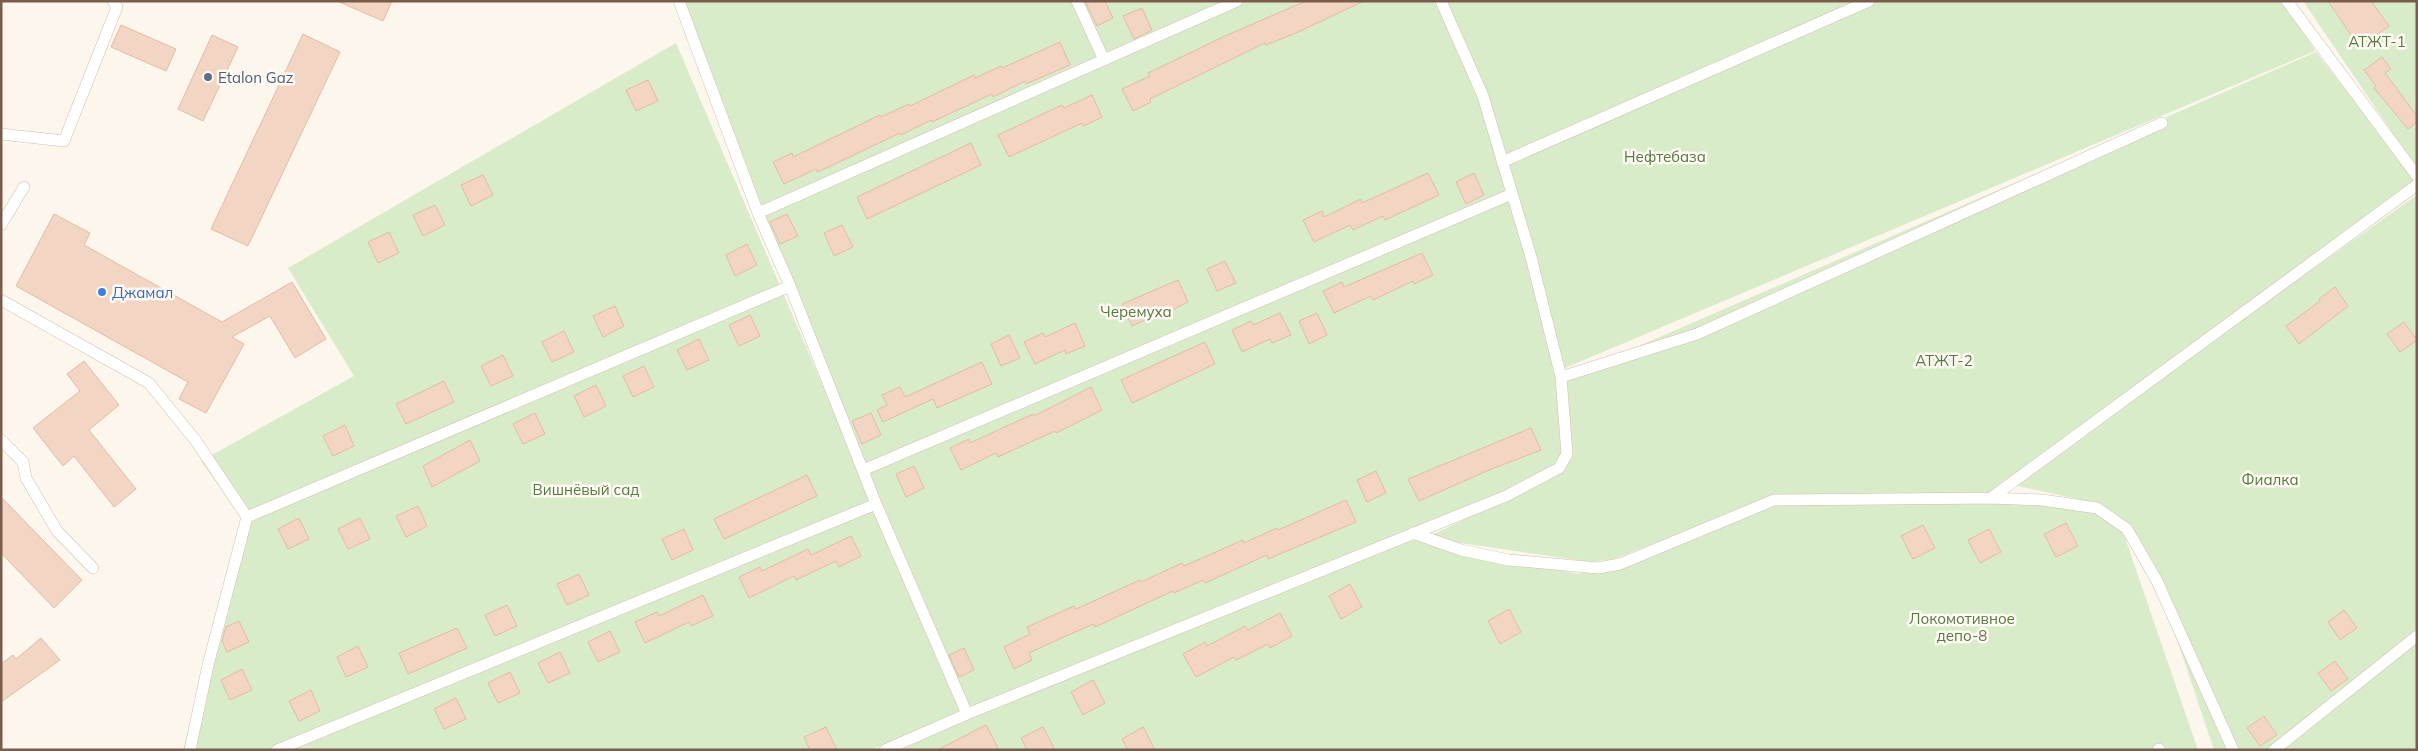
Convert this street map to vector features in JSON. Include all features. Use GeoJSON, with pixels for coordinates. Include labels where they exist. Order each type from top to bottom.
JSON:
{"type":"FeatureCollection","features":[{"type":"Feature","properties":{"kind":"lane"},"geometry":{"type":"LineString","coordinates":[[1,134],[64,141],[117,7],[113,1]]}},
{"type":"Feature","properties":{"kind":"lane"},"geometry":{"type":"LineString","coordinates":[[679,1],[758,213],[790,286],[876,504],[967,714]]}},
{"type":"Feature","properties":{"kind":"lane"},"geometry":{"type":"LineString","coordinates":[[1077,1],[1104,60]]}},
{"type":"Feature","properties":{"kind":"lane"},"geometry":{"type":"LineString","coordinates":[[758,213],[1237,1]]}},
{"type":"Feature","properties":{"kind":"lane"},"geometry":{"type":"LineString","coordinates":[[884,750],[967,714],[1506,496],[1558,468],[1567,454],[1561,377],[1531,257],[1482,96],[1441,1]]}},
{"type":"Feature","properties":{"kind":"lane"},"geometry":{"type":"LineString","coordinates":[[1502,162],[1869,1]]}},
{"type":"Feature","properties":{"kind":"lane"},"geometry":{"type":"LineString","coordinates":[[2287,1],[2417,176]]}},
{"type":"Feature","properties":{"kind":"lane"},"geometry":{"type":"LineString","coordinates":[[1561,377],[1697,334],[2162,123]]}},
{"type":"Feature","properties":{"kind":"lane"},"geometry":{"type":"LineString","coordinates":[[1991,498],[2417,185]]}},
{"type":"Feature","properties":{"kind":"lane"},"geometry":{"type":"LineString","coordinates":[[1,226],[24,187]]}},
{"type":"Feature","properties":{"kind":"lane"},"geometry":{"type":"LineString","coordinates":[[863,470],[1512,194]]}},
{"type":"Feature","properties":{"kind":"lane"},"geometry":{"type":"LineString","coordinates":[[247,517],[790,286]]}},
{"type":"Feature","properties":{"kind":"lane"},"geometry":{"type":"LineString","coordinates":[[1,300],[149,383],[196,441],[247,517],[208,665],[190,750]]}},
{"type":"Feature","properties":{"kind":"lane"},"geometry":{"type":"LineString","coordinates":[[1,440],[23,462],[26,478],[57,531],[94,568]]}},
{"type":"Feature","properties":{"kind":"lane"},"geometry":{"type":"LineString","coordinates":[[1413,533],[1461,550],[1509,560],[1598,568],[1620,564],[1774,500],[1991,498],[2042,500],[2097,508],[2127,529],[2157,581],[2233,750]]}},
{"type":"Feature","properties":{"kind":"lane"},"geometry":{"type":"LineString","coordinates":[[277,750],[876,504]]}},
{"type":"Feature","properties":{"kind":"lane"},"geometry":{"type":"LineString","coordinates":[[2274,750],[2417,636]]}},
{"type":"Feature","properties":{"kind":"green space","name":"Черемуха"},"geometry":{"type":"Polygon","coordinates":[[[680,1],[1441,1],[1482,96],[1561,377],[1567,454],[1559,468],[1413,533],[967,714],[876,504],[680,1]]]}},
{"type":"Feature","properties":{"kind":"green space","name":"Нефтебаза"},"geometry":{"type":"Polygon","coordinates":[[[1445,1],[2285,1],[2315,51],[1565,368],[1486,95],[1445,1]]]}},
{"type":"Feature","properties":{"kind":"green space","name":"АТЖТ-1"},"geometry":{"type":"Polygon","coordinates":[[[2303,1],[2417,1],[2417,165],[2415,166],[2303,1]]]}},
{"type":"Feature","properties":{"kind":"green space","name":"Вишнёвый сад"},"geometry":{"type":"Polygon","coordinates":[[[676,43],[962,711],[871,750],[183,750],[243,520],[201,461],[354,376],[288,268],[676,43]]]}},
{"type":"Feature","properties":{"kind":"green space","name":"АТЖТ-2"},"geometry":{"type":"Polygon","coordinates":[[[2316,52],[2417,181],[1987,495],[1771,498],[1614,559],[1591,562],[1426,538],[1564,470],[1572,452],[1563,379],[2316,52]]]}},
{"type":"Feature","properties":{"kind":"green space","name":"Фиалка"},"geometry":{"type":"Polygon","coordinates":[[[2417,195],[2417,750],[2214,750],[2157,580],[2129,527],[2090,502],[2010,484],[2417,195]]]}},
{"type":"Feature","properties":{"kind":"green space","name":"Локомотивное депо-8"},"geometry":{"type":"Polygon","coordinates":[[[1768,503],[2087,504],[2122,529],[2198,750],[889,750],[1410,539],[1579,574],[1768,503]]]}},
{"type":"Feature","properties":{"kind":"building"},"geometry":{"type":"Polygon","coordinates":[[[337,1],[392,1],[383,21],[337,1]]]}},
{"type":"Feature","properties":{"kind":"building"},"geometry":{"type":"Polygon","coordinates":[[[1085,1],[1105,1],[1113,18],[1097,26],[1085,1]]]}},
{"type":"Feature","properties":{"kind":"building"},"geometry":{"type":"Polygon","coordinates":[[[1306,1],[1364,1],[1296,33],[1266,45],[1265,43],[1150,99],[1151,102],[1133,111],[1122,89],[1150,76],[1148,73],[1225,36],[1306,1]]]}},
{"type":"Feature","properties":{"kind":"building"},"geometry":{"type":"Polygon","coordinates":[[[2328,1],[2371,1],[2389,26],[2359,47],[2328,1]]]}},
{"type":"Feature","properties":{"kind":"building"},"geometry":{"type":"Polygon","coordinates":[[[1142,8],[1152,30],[1134,39],[1123,16],[1142,8]]]}},
{"type":"Feature","properties":{"kind":"building"},"geometry":{"type":"Polygon","coordinates":[[[121,25],[176,49],[166,71],[111,47],[121,25]]]}},
{"type":"Feature","properties":{"kind":"building"},"geometry":{"type":"Polygon","coordinates":[[[303,34],[340,52],[248,246],[211,229],[303,34]]]}},
{"type":"Feature","properties":{"kind":"building"},"geometry":{"type":"Polygon","coordinates":[[[212,35],[238,47],[203,121],[178,109],[212,35]]]}},
{"type":"Feature","properties":{"kind":"building"},"geometry":{"type":"Polygon","coordinates":[[[1060,42],[1070,65],[1026,84],[1025,81],[993,97],[992,94],[901,135],[900,133],[818,172],[816,169],[784,184],[773,162],[792,153],[793,157],[880,115],[881,117],[909,104],[910,106],[974,75],[975,78],[1001,66],[1002,68],[1060,42]]]}},
{"type":"Feature","properties":{"kind":"building"},"geometry":{"type":"Polygon","coordinates":[[[2382,57],[2391,69],[2385,73],[2417,116],[2417,122],[2408,129],[2374,88],[2376,86],[2364,70],[2382,57]]]}},
{"type":"Feature","properties":{"kind":"building"},"geometry":{"type":"Polygon","coordinates":[[[648,80],[658,101],[636,111],[626,90],[648,80]]]}},
{"type":"Feature","properties":{"kind":"building"},"geometry":{"type":"Polygon","coordinates":[[[1092,95],[1102,117],[1084,126],[1082,123],[1009,157],[998,135],[1062,105],[1064,108],[1092,95]]]}},
{"type":"Feature","properties":{"kind":"building"},"geometry":{"type":"Polygon","coordinates":[[[971,143],[981,165],[867,219],[857,197],[971,143]]]}},
{"type":"Feature","properties":{"kind":"building"},"geometry":{"type":"Polygon","coordinates":[[[1428,173],[1439,195],[1385,220],[1383,216],[1353,230],[1350,225],[1314,242],[1303,220],[1322,211],[1324,217],[1361,199],[1362,203],[1428,173]]]}},
{"type":"Feature","properties":{"kind":"building"},"geometry":{"type":"Polygon","coordinates":[[[1474,173],[1484,195],[1466,204],[1456,182],[1474,173]]]}},
{"type":"Feature","properties":{"kind":"building"},"geometry":{"type":"Polygon","coordinates":[[[483,175],[493,195],[471,206],[461,185],[483,175]]]}},
{"type":"Feature","properties":{"kind":"building"},"geometry":{"type":"Polygon","coordinates":[[[435,205],[445,225],[423,236],[413,215],[435,205]]]}},
{"type":"Feature","properties":{"kind":"building"},"geometry":{"type":"Polygon","coordinates":[[[54,214],[90,233],[84,245],[222,322],[292,282],[326,339],[295,358],[270,316],[232,337],[244,344],[206,413],[179,399],[188,382],[16,286],[54,214]]]}},
{"type":"Feature","properties":{"kind":"building"},"geometry":{"type":"Polygon","coordinates":[[[787,214],[798,236],[780,244],[770,222],[787,214]]]}},
{"type":"Feature","properties":{"kind":"building"},"geometry":{"type":"Polygon","coordinates":[[[842,225],[853,247],[834,256],[824,233],[842,225]]]}},
{"type":"Feature","properties":{"kind":"building"},"geometry":{"type":"Polygon","coordinates":[[[389,232],[399,253],[378,263],[368,242],[389,232]]]}},
{"type":"Feature","properties":{"kind":"building"},"geometry":{"type":"Polygon","coordinates":[[[747,244],[757,265],[735,276],[726,255],[747,244]]]}},
{"type":"Feature","properties":{"kind":"building"},"geometry":{"type":"Polygon","coordinates":[[[1422,253],[1433,275],[1414,284],[1413,281],[1373,300],[1371,296],[1334,313],[1323,291],[1342,282],[1344,287],[1422,253]]]}},
{"type":"Feature","properties":{"kind":"building"},"geometry":{"type":"Polygon","coordinates":[[[1225,261],[1236,283],[1217,291],[1207,269],[1225,261]]]}},
{"type":"Feature","properties":{"kind":"building"},"geometry":{"type":"Polygon","coordinates":[[[1178,280],[1188,302],[1132,326],[1122,304],[1178,280]]]}},
{"type":"Feature","properties":{"kind":"building"},"geometry":{"type":"Polygon","coordinates":[[[2335,287],[2348,306],[2299,344],[2286,326],[2320,301],[2319,299],[2335,287]]]}},
{"type":"Feature","properties":{"kind":"building"},"geometry":{"type":"Polygon","coordinates":[[[615,306],[624,326],[603,337],[593,316],[615,306]]]}},
{"type":"Feature","properties":{"kind":"building"},"geometry":{"type":"Polygon","coordinates":[[[1280,313],[1291,335],[1272,343],[1270,339],[1242,352],[1232,330],[1251,321],[1253,325],[1280,313]]]}},
{"type":"Feature","properties":{"kind":"building"},"geometry":{"type":"Polygon","coordinates":[[[1317,313],[1327,335],[1309,344],[1299,321],[1317,313]]]}},
{"type":"Feature","properties":{"kind":"building"},"geometry":{"type":"Polygon","coordinates":[[[750,315],[760,336],[739,346],[729,325],[750,315]]]}},
{"type":"Feature","properties":{"kind":"building"},"geometry":{"type":"Polygon","coordinates":[[[2404,322],[2417,340],[2400,352],[2387,334],[2404,322]]]}},
{"type":"Feature","properties":{"kind":"building"},"geometry":{"type":"Polygon","coordinates":[[[1075,323],[1085,346],[1066,354],[1065,350],[1035,364],[1024,342],[1043,333],[1045,337],[1075,323]]]}},
{"type":"Feature","properties":{"kind":"building"},"geometry":{"type":"Polygon","coordinates":[[[564,331],[574,352],[552,362],[542,342],[564,331]]]}},
{"type":"Feature","properties":{"kind":"building"},"geometry":{"type":"Polygon","coordinates":[[[1009,335],[1020,358],[1001,366],[991,344],[1009,335]]]}},
{"type":"Feature","properties":{"kind":"building"},"geometry":{"type":"Polygon","coordinates":[[[699,339],[709,360],[687,370],[677,350],[699,339]]]}},
{"type":"Feature","properties":{"kind":"building"},"geometry":{"type":"Polygon","coordinates":[[[1205,342],[1215,364],[1132,403],[1121,380],[1205,342]]]}},
{"type":"Feature","properties":{"kind":"building"},"geometry":{"type":"Polygon","coordinates":[[[503,355],[513,376],[491,386],[481,366],[503,355]]]}},
{"type":"Feature","properties":{"kind":"building"},"geometry":{"type":"Polygon","coordinates":[[[84,361],[119,405],[89,430],[136,489],[114,507],[74,456],[63,466],[33,428],[80,391],[67,374],[84,361]]]}},
{"type":"Feature","properties":{"kind":"building"},"geometry":{"type":"Polygon","coordinates":[[[982,362],[992,384],[937,408],[933,399],[883,422],[877,410],[887,405],[882,395],[900,387],[905,397],[982,362]]]}},
{"type":"Feature","properties":{"kind":"building"},"geometry":{"type":"Polygon","coordinates":[[[644,366],[654,387],[633,397],[623,376],[644,366]]]}},
{"type":"Feature","properties":{"kind":"building"},"geometry":{"type":"Polygon","coordinates":[[[444,381],[454,402],[406,424],[396,404],[444,381]]]}},
{"type":"Feature","properties":{"kind":"building"},"geometry":{"type":"Polygon","coordinates":[[[596,385],[606,406],[584,417],[574,396],[596,385]]]}},
{"type":"Feature","properties":{"kind":"building"},"geometry":{"type":"Polygon","coordinates":[[[1091,387],[1102,410],[1056,433],[1055,431],[998,457],[996,453],[961,470],[950,448],[969,439],[970,443],[1033,414],[1034,416],[1091,387]]]}},
{"type":"Feature","properties":{"kind":"building"},"geometry":{"type":"Polygon","coordinates":[[[535,413],[545,434],[523,444],[513,424],[535,413]]]}},
{"type":"Feature","properties":{"kind":"building"},"geometry":{"type":"Polygon","coordinates":[[[871,413],[881,435],[862,444],[852,421],[871,413]]]}},
{"type":"Feature","properties":{"kind":"building"},"geometry":{"type":"Polygon","coordinates":[[[345,425],[354,446],[333,456],[323,436],[345,425]]]}},
{"type":"Feature","properties":{"kind":"building"},"geometry":{"type":"Polygon","coordinates":[[[1531,428],[1541,450],[1489,470],[1419,501],[1408,479],[1531,428]]]}},
{"type":"Feature","properties":{"kind":"building"},"geometry":{"type":"Polygon","coordinates":[[[470,440],[480,461],[432,487],[423,466],[470,440]]]}},
{"type":"Feature","properties":{"kind":"building"},"geometry":{"type":"Polygon","coordinates":[[[914,466],[924,488],[906,497],[896,474],[914,466]]]}},
{"type":"Feature","properties":{"kind":"building"},"geometry":{"type":"Polygon","coordinates":[[[1376,471],[1386,493],[1367,502],[1357,480],[1376,471]]]}},
{"type":"Feature","properties":{"kind":"building"},"geometry":{"type":"Polygon","coordinates":[[[807,475],[817,496],[724,539],[714,519],[807,475]]]}},
{"type":"Feature","properties":{"kind":"building"},"geometry":{"type":"Polygon","coordinates":[[[1,497],[82,580],[54,608],[1,553],[1,497]]]}},
{"type":"Feature","properties":{"kind":"building"},"geometry":{"type":"Polygon","coordinates":[[[1346,500],[1356,522],[1268,559],[1267,555],[1205,583],[1203,580],[1174,593],[1173,591],[1095,627],[1094,624],[1066,636],[1029,653],[1032,660],[1014,669],[1004,647],[1030,634],[1027,627],[1074,606],[1076,609],[1182,563],[1184,566],[1243,540],[1244,543],[1277,528],[1278,530],[1346,500]]]}},
{"type":"Feature","properties":{"kind":"building"},"geometry":{"type":"Polygon","coordinates":[[[418,506],[427,526],[406,537],[396,516],[418,506]]]}},
{"type":"Feature","properties":{"kind":"building"},"geometry":{"type":"Polygon","coordinates":[[[299,518],[309,539],[288,549],[278,529],[299,518]]]}},
{"type":"Feature","properties":{"kind":"building"},"geometry":{"type":"Polygon","coordinates":[[[360,518],[370,539],[348,549],[338,529],[360,518]]]}},
{"type":"Feature","properties":{"kind":"building"},"geometry":{"type":"Polygon","coordinates":[[[2066,523],[2078,546],[2056,557],[2044,534],[2066,523]]]}},
{"type":"Feature","properties":{"kind":"building"},"geometry":{"type":"Polygon","coordinates":[[[1923,525],[1935,548],[1913,559],[1901,536],[1923,525]]]}},
{"type":"Feature","properties":{"kind":"building"},"geometry":{"type":"Polygon","coordinates":[[[684,529],[693,550],[672,560],[662,539],[684,529]]]}},
{"type":"Feature","properties":{"kind":"building"},"geometry":{"type":"Polygon","coordinates":[[[1989,529],[2001,552],[1980,563],[1968,540],[1989,529]]]}},
{"type":"Feature","properties":{"kind":"building"},"geometry":{"type":"Polygon","coordinates":[[[851,536],[861,556],[839,567],[836,561],[796,580],[794,576],[749,598],[739,577],[760,567],[762,571],[808,549],[811,555],[851,536]]]}},
{"type":"Feature","properties":{"kind":"building"},"geometry":{"type":"Polygon","coordinates":[[[579,574],[589,595],[567,605],[557,584],[579,574]]]}},
{"type":"Feature","properties":{"kind":"building"},"geometry":{"type":"Polygon","coordinates":[[[1350,584],[1362,607],[1341,619],[1329,596],[1350,584]]]}},
{"type":"Feature","properties":{"kind":"building"},"geometry":{"type":"Polygon","coordinates":[[[703,595],[713,616],[691,626],[689,622],[645,643],[635,622],[657,612],[659,616],[703,595]]]}},
{"type":"Feature","properties":{"kind":"building"},"geometry":{"type":"Polygon","coordinates":[[[507,605],[517,626],[495,636],[485,615],[507,605]]]}},
{"type":"Feature","properties":{"kind":"building"},"geometry":{"type":"Polygon","coordinates":[[[1509,609],[1521,632],[1500,644],[1488,621],[1509,609]]]}},
{"type":"Feature","properties":{"kind":"building"},"geometry":{"type":"Polygon","coordinates":[[[2344,610],[2357,628],[2340,640],[2328,622],[2344,610]]]}},
{"type":"Feature","properties":{"kind":"building"},"geometry":{"type":"Polygon","coordinates":[[[1280,613],[1292,636],[1270,648],[1268,644],[1236,660],[1234,657],[1196,677],[1183,654],[1205,642],[1207,646],[1245,626],[1248,630],[1280,613]]]}},
{"type":"Feature","properties":{"kind":"building"},"geometry":{"type":"Polygon","coordinates":[[[239,621],[249,642],[227,652],[222,641],[226,627],[239,621]]]}},
{"type":"Feature","properties":{"kind":"building"},"geometry":{"type":"Polygon","coordinates":[[[457,628],[467,648],[408,674],[399,653],[457,628]]]}},
{"type":"Feature","properties":{"kind":"building"},"geometry":{"type":"Polygon","coordinates":[[[610,631],[620,652],[598,662],[588,642],[610,631]]]}},
{"type":"Feature","properties":{"kind":"building"},"geometry":{"type":"Polygon","coordinates":[[[41,638],[60,660],[1,702],[1,664],[13,655],[16,659],[41,638]]]}},
{"type":"Feature","properties":{"kind":"building"},"geometry":{"type":"Polygon","coordinates":[[[358,646],[368,667],[346,677],[337,657],[358,646]]]}},
{"type":"Feature","properties":{"kind":"building"},"geometry":{"type":"Polygon","coordinates":[[[964,648],[974,670],[959,677],[949,655],[964,648]]]}},
{"type":"Feature","properties":{"kind":"building"},"geometry":{"type":"Polygon","coordinates":[[[560,652],[570,673],[548,683],[538,663],[560,652]]]}},
{"type":"Feature","properties":{"kind":"building"},"geometry":{"type":"Polygon","coordinates":[[[2335,661],[2348,679],[2331,691],[2318,673],[2335,661]]]}},
{"type":"Feature","properties":{"kind":"building"},"geometry":{"type":"Polygon","coordinates":[[[242,669],[252,690],[230,700],[221,680],[242,669]]]}},
{"type":"Feature","properties":{"kind":"building"},"geometry":{"type":"Polygon","coordinates":[[[510,672],[520,693],[498,703],[488,683],[510,672]]]}},
{"type":"Feature","properties":{"kind":"building"},"geometry":{"type":"Polygon","coordinates":[[[1093,680],[1105,703],[1083,715],[1071,692],[1093,680]]]}},
{"type":"Feature","properties":{"kind":"building"},"geometry":{"type":"Polygon","coordinates":[[[311,690],[320,711],[299,721],[289,701],[311,690]]]}},
{"type":"Feature","properties":{"kind":"building"},"geometry":{"type":"Polygon","coordinates":[[[456,698],[466,719],[444,729],[434,709],[456,698]]]}},
{"type":"Feature","properties":{"kind":"building"},"geometry":{"type":"Polygon","coordinates":[[[2264,716],[2277,735],[2260,746],[2247,728],[2264,716]]]}},
{"type":"Feature","properties":{"kind":"building"},"geometry":{"type":"Polygon","coordinates":[[[986,725],[999,750],[937,750],[986,725]]]}},
{"type":"Feature","properties":{"kind":"building"},"geometry":{"type":"Polygon","coordinates":[[[826,727],[837,750],[810,750],[804,737],[826,727]]]}},
{"type":"Feature","properties":{"kind":"building"},"geometry":{"type":"Polygon","coordinates":[[[1043,727],[1055,750],[1027,750],[1021,738],[1043,727]]]}},
{"type":"Feature","properties":{"kind":"building"},"geometry":{"type":"Polygon","coordinates":[[[1143,727],[1155,750],[1128,750],[1122,739],[1143,727]]]}},
{"type":"Feature","properties":{"kind":"place","name":"Etalon Gaz"},"geometry":{"type":"Point","coordinates":[208,77]}},
{"type":"Feature","properties":{"kind":"place","name":"Джамал"},"geometry":{"type":"Point","coordinates":[102,292]}}]}
